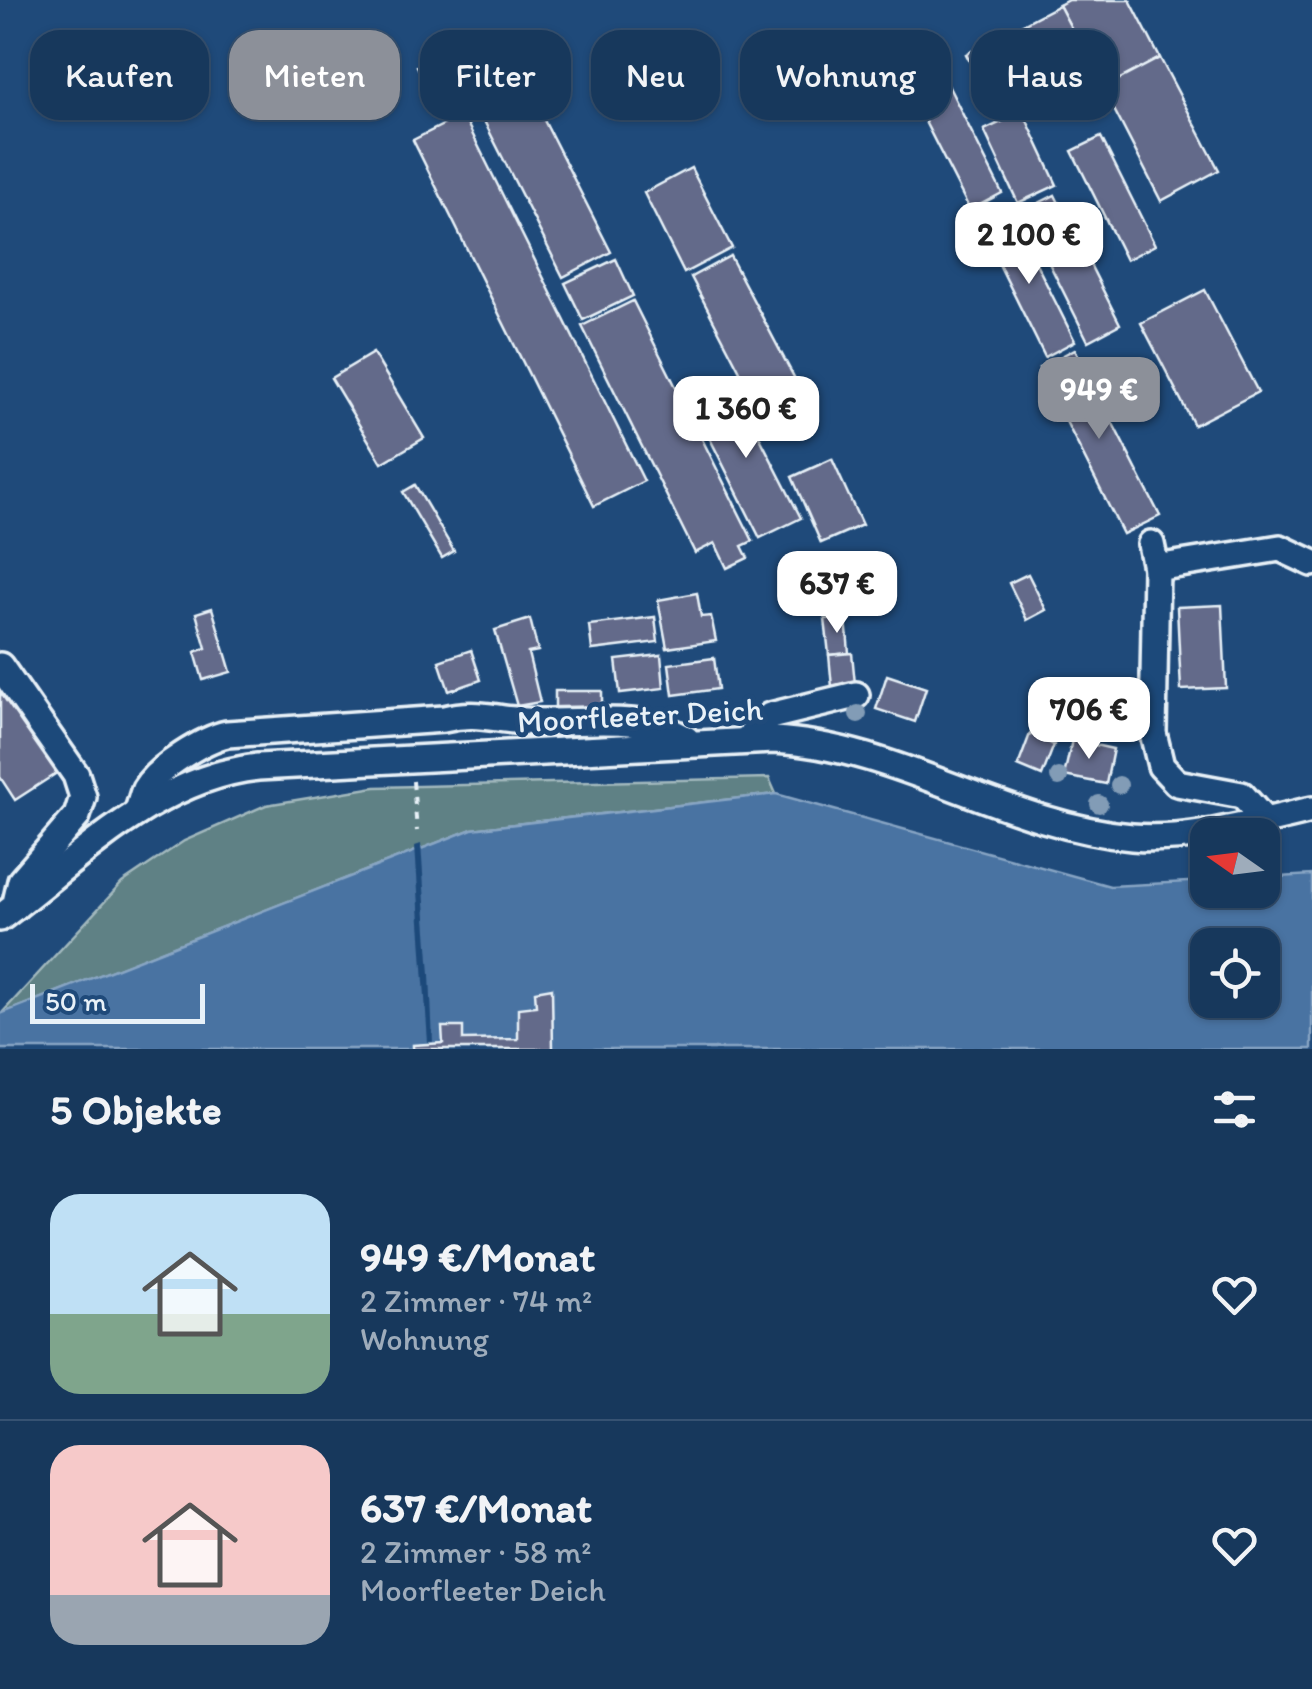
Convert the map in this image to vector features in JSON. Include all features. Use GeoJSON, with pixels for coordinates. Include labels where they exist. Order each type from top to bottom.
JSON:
{"type":"FeatureCollection","features":[{"type":"Feature","properties":{"kind":"street"},"geometry":{"type":"LineString","coordinates":[[1263,818],[1242,795],[1177,783],[1161,766],[1153,733],[1153,556],[1280,548],[1312,563]]}},
{"type":"Feature","properties":{"kind":"street"},"geometry":{"type":"LineString","coordinates":[[0,666],[76,774],[83,797],[77,816],[21,881],[8,912]]}},
{"type":"Feature","properties":{"kind":"street"},"geometry":{"type":"LineString","coordinates":[[746,740],[770,716],[856,695]]}},
{"type":"Feature","properties":{"kind":"street"},"geometry":{"type":"LineString","coordinates":[[138,813],[146,787],[156,778],[192,749],[227,734],[444,719],[469,712],[514,720],[622,722],[674,732],[693,742]]}},
{"type":"Feature","properties":{"kind":"street","name":"Moorfleeter Deich"},"geometry":{"type":"LineString","coordinates":[[8,912],[138,813],[173,792],[230,770],[693,742],[816,744],[952,785],[1048,820],[1106,833],[1190,835]]}},
{"type":"Feature","properties":{"kind":"street","name":"Moorfleeter Deich"},"geometry":{"type":"LineString","coordinates":[[1274,818],[1312,810]]}},
{"type":"Feature","properties":{"kind":"path"},"geometry":{"type":"LineString","coordinates":[[411,760],[417,831]]}},
{"type":"Feature","properties":{"kind":"green space"},"geometry":{"type":"Polygon","coordinates":[[[769,778],[776,794],[472,829],[1,1014],[122,883],[184,841],[266,805],[375,787],[769,778]]]}},
{"type":"Feature","properties":{"kind":"water"},"geometry":{"type":"Polygon","coordinates":[[[776,794],[1110,886],[1190,882],[1190,908],[1280,908],[1280,877],[1312,875],[1312,1049],[0,1049],[0,1014],[472,829],[776,794]]]}},
{"type":"Feature","properties":{"kind":"pier"},"geometry":{"type":"Polygon","coordinates":[[[421,844],[433,1042],[428,1043],[415,846],[421,844]]]}},
{"type":"Feature","properties":{"kind":"building"},"geometry":{"type":"Polygon","coordinates":[[[1068,0],[1130,0],[1160,58],[1118,80],[1118,30],[1072,30],[1059,5],[1068,0]]]}},
{"type":"Feature","properties":{"kind":"building"},"geometry":{"type":"Polygon","coordinates":[[[1059,5],[1072,30],[1012,30],[1059,5]]]}},
{"type":"Feature","properties":{"kind":"building"},"geometry":{"type":"Polygon","coordinates":[[[1160,58],[1219,170],[1161,201],[1118,117],[1118,80],[1160,58]]]}},
{"type":"Feature","properties":{"kind":"building"},"geometry":{"type":"Polygon","coordinates":[[[951,91],[1002,193],[970,210],[924,120],[951,120],[951,91]]]}},
{"type":"Feature","properties":{"kind":"building"},"geometry":{"type":"Polygon","coordinates":[[[453,120],[465,120],[644,481],[594,506],[413,140],[453,120]]]}},
{"type":"Feature","properties":{"kind":"building"},"geometry":{"type":"Polygon","coordinates":[[[484,120],[544,120],[611,252],[563,277],[484,120]]]}},
{"type":"Feature","properties":{"kind":"building"},"geometry":{"type":"Polygon","coordinates":[[[1006,120],[1027,120],[1057,185],[1018,203],[984,130],[1006,120]]]}},
{"type":"Feature","properties":{"kind":"building"},"geometry":{"type":"Polygon","coordinates":[[[1101,137],[1155,245],[1126,260],[1072,151],[1101,137]]]}},
{"type":"Feature","properties":{"kind":"building"},"geometry":{"type":"Polygon","coordinates":[[[691,168],[732,248],[684,273],[644,193],[691,168]]]}},
{"type":"Feature","properties":{"kind":"building"},"geometry":{"type":"Polygon","coordinates":[[[1055,195],[1120,324],[1088,341],[1023,211],[1055,195]]]}},
{"type":"Feature","properties":{"kind":"building"},"geometry":{"type":"Polygon","coordinates":[[[1013,217],[1075,341],[1045,357],[983,232],[1013,217]]]}},
{"type":"Feature","properties":{"kind":"building"},"geometry":{"type":"Polygon","coordinates":[[[730,256],[796,381],[756,402],[691,277],[730,256]]]}},
{"type":"Feature","properties":{"kind":"building"},"geometry":{"type":"Polygon","coordinates":[[[616,259],[633,296],[583,320],[565,283],[616,259]]]}},
{"type":"Feature","properties":{"kind":"building"},"geometry":{"type":"Polygon","coordinates":[[[1205,290],[1258,392],[1194,425],[1141,323],[1205,290]]]}},
{"type":"Feature","properties":{"kind":"building"},"geometry":{"type":"Polygon","coordinates":[[[633,301],[753,541],[742,546],[748,558],[727,568],[715,543],[695,553],[582,326],[633,301]]]}},
{"type":"Feature","properties":{"kind":"building"},"geometry":{"type":"Polygon","coordinates":[[[1075,349],[1160,516],[1123,534],[1039,368],[1075,349]]]}},
{"type":"Feature","properties":{"kind":"building"},"geometry":{"type":"Polygon","coordinates":[[[373,353],[424,438],[382,463],[331,378],[373,353]]]}},
{"type":"Feature","properties":{"kind":"building"},"geometry":{"type":"Polygon","coordinates":[[[732,383],[801,518],[760,538],[692,403],[732,383]]]}},
{"type":"Feature","properties":{"kind":"building"},"geometry":{"type":"Polygon","coordinates":[[[832,459],[862,525],[821,543],[792,477],[832,459]]]}},
{"type":"Feature","properties":{"kind":"building"},"geometry":{"type":"Polygon","coordinates":[[[415,485],[454,551],[442,558],[403,492],[415,485]]]}},
{"type":"Feature","properties":{"kind":"building"},"geometry":{"type":"Polygon","coordinates":[[[1028,574],[1046,610],[1027,620],[1009,583],[1028,574]]]}},
{"type":"Feature","properties":{"kind":"building"},"geometry":{"type":"Polygon","coordinates":[[[697,593],[701,617],[711,616],[716,641],[667,648],[658,600],[697,593]]]}},
{"type":"Feature","properties":{"kind":"building"},"geometry":{"type":"Polygon","coordinates":[[[1222,605],[1226,688],[1181,690],[1177,607],[1222,605]]]}},
{"type":"Feature","properties":{"kind":"building"},"geometry":{"type":"Polygon","coordinates":[[[212,608],[231,672],[203,680],[195,652],[206,648],[196,613],[212,608]]]}},
{"type":"Feature","properties":{"kind":"building"},"geometry":{"type":"Polygon","coordinates":[[[655,617],[658,642],[592,650],[589,625],[655,617]]]}},
{"type":"Feature","properties":{"kind":"building"},"geometry":{"type":"Polygon","coordinates":[[[846,618],[849,653],[829,655],[825,619],[846,618]]]}},
{"type":"Feature","properties":{"kind":"building"},"geometry":{"type":"Polygon","coordinates":[[[530,619],[538,651],[528,653],[540,702],[517,706],[495,630],[530,619]]]}},
{"type":"Feature","properties":{"kind":"building"},"geometry":{"type":"Polygon","coordinates":[[[471,650],[481,680],[449,691],[439,661],[471,650]]]}},
{"type":"Feature","properties":{"kind":"building"},"geometry":{"type":"Polygon","coordinates":[[[852,653],[855,684],[832,687],[829,655],[852,653]]]}},
{"type":"Feature","properties":{"kind":"building"},"geometry":{"type":"Polygon","coordinates":[[[661,655],[664,688],[620,693],[616,660],[661,655]]]}},
{"type":"Feature","properties":{"kind":"building"},"geometry":{"type":"Polygon","coordinates":[[[714,658],[718,689],[673,695],[669,664],[714,658]]]}},
{"type":"Feature","properties":{"kind":"building"},"geometry":{"type":"Polygon","coordinates":[[[887,675],[926,688],[915,722],[876,709],[887,675]]]}},
{"type":"Feature","properties":{"kind":"building"},"geometry":{"type":"Polygon","coordinates":[[[0,683],[60,771],[15,800],[0,777],[0,683]]]}},
{"type":"Feature","properties":{"kind":"building"},"geometry":{"type":"Polygon","coordinates":[[[1049,687],[1070,696],[1051,743],[1030,734],[1049,687]]]}},
{"type":"Feature","properties":{"kind":"building"},"geometry":{"type":"Polygon","coordinates":[[[555,691],[602,691],[602,715],[555,715],[555,691]]]}},
{"type":"Feature","properties":{"kind":"building"},"geometry":{"type":"Polygon","coordinates":[[[1030,734],[1054,745],[1042,776],[1018,766],[1030,734]]]}},
{"type":"Feature","properties":{"kind":"building"},"geometry":{"type":"Polygon","coordinates":[[[1072,740],[1113,749],[1106,784],[1064,776],[1072,740]]]}},
{"type":"Feature","properties":{"kind":"building"},"geometry":{"type":"Polygon","coordinates":[[[552,988],[553,1049],[413,1049],[413,1045],[443,1043],[442,1027],[463,1027],[463,1040],[518,1039],[518,1008],[536,1006],[535,991],[552,988]]]}}]}
